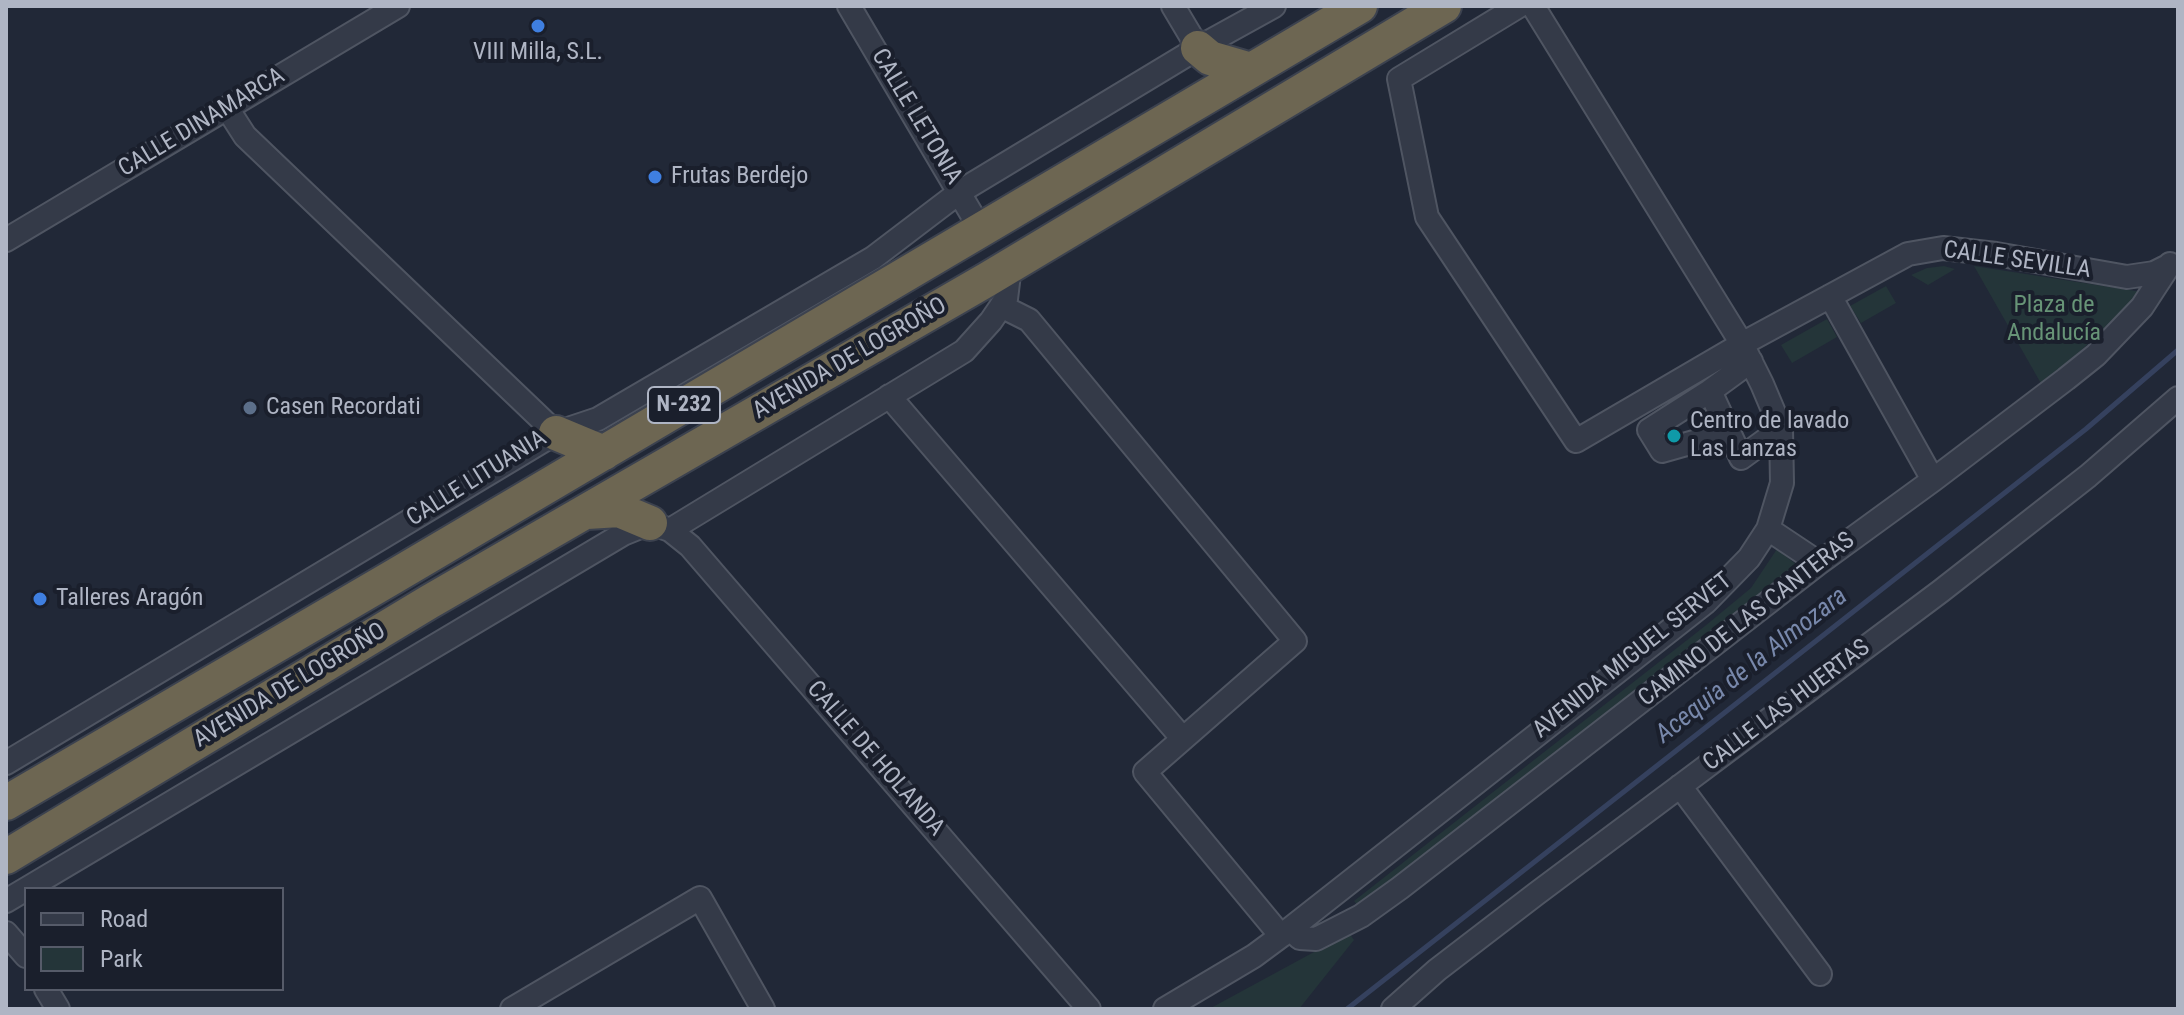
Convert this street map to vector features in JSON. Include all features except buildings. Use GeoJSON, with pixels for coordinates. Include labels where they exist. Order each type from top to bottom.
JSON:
{"type":"FeatureCollection","features":[{"type":"Feature","properties":{"kind":"highway","name":"AVENIDA DE LOGROÑO"},"geometry":{"type":"LineString","coordinates":[[6,803],[604,453],[799,319],[981,230],[1360,6]]}},
{"type":"Feature","properties":{"kind":"highway","name":"AVENIDA DE LOGROÑO"},"geometry":{"type":"LineString","coordinates":[[6,857],[429,602],[1010,266],[1444,6]]}},
{"type":"Feature","properties":{"kind":"highway"},"geometry":{"type":"LineString","coordinates":[[1198,48],[1210,58],[1251,70]]}},
{"type":"Feature","properties":{"kind":"highway"},"geometry":{"type":"LineString","coordinates":[[1192,104],[1198,48]]}},
{"type":"Feature","properties":{"kind":"highway"},"geometry":{"type":"LineString","coordinates":[[556,433],[604,453]]}},
{"type":"Feature","properties":{"kind":"highway"},"geometry":{"type":"LineString","coordinates":[[556,433],[571,472]]}},
{"type":"Feature","properties":{"kind":"highway"},"geometry":{"type":"LineString","coordinates":[[586,512],[619,510],[660,526]]}},
{"type":"Feature","properties":{"kind":"street","name":"CALLE DINAMARCA"},"geometry":{"type":"LineString","coordinates":[[6,240],[398,6]]}},
{"type":"Feature","properties":{"kind":"street","name":"CALLE LETONIA"},"geometry":{"type":"LineString","coordinates":[[849,6],[961,191],[981,230]]}},
{"type":"Feature","properties":{"kind":"street"},"geometry":{"type":"LineString","coordinates":[[1173,6],[1198,48]]}},
{"type":"Feature","properties":{"kind":"street"},"geometry":{"type":"LineString","coordinates":[[556,433],[598,419],[799,319],[961,191],[1198,48],[1274,6]]}},
{"type":"Feature","properties":{"kind":"street"},"geometry":{"type":"LineString","coordinates":[[1519,6],[1399,79],[1427,217],[1576,441],[1746,353]]}},
{"type":"Feature","properties":{"kind":"street","name":"AVENIDA MIGUEL SERVET"},"geometry":{"type":"LineString","coordinates":[[1165,1009],[1254,956],[1286,933],[1706,602],[1749,558],[1768,529],[1782,483],[1781,429],[1746,353],[1533,6]]}},
{"type":"Feature","properties":{"kind":"street","name":"CALLE LITUANIA"},"geometry":{"type":"LineString","coordinates":[[6,763],[556,433],[245,136],[227,108]]}},
{"type":"Feature","properties":{"kind":"street","name":"CALLE SEVILLA"},"geometry":{"type":"LineString","coordinates":[[1746,353],[1830,296],[1908,254],[1943,248],[2127,277],[2154,273],[2173,262]]}},
{"type":"Feature","properties":{"kind":"street","name":"CAMINO DE LAS CANTERAS"},"geometry":{"type":"LineString","coordinates":[[1286,933],[1316,939],[1361,916],[1819,563],[2096,355],[2142,307],[2173,262]]}},
{"type":"Feature","properties":{"kind":"street"},"geometry":{"type":"LineString","coordinates":[[30,887],[623,534],[660,526],[964,351],[1006,299],[1010,266]]}},
{"type":"Feature","properties":{"kind":"street"},"geometry":{"type":"LineString","coordinates":[[1830,296],[1933,480]]}},
{"type":"Feature","properties":{"kind":"street"},"geometry":{"type":"LineString","coordinates":[[1001,306],[1029,320],[1295,641],[1145,772],[1286,933]]}},
{"type":"Feature","properties":{"kind":"street"},"geometry":{"type":"LineString","coordinates":[[1729,432],[1662,451],[1649,430],[1710,391],[1746,353]]}},
{"type":"Feature","properties":{"kind":"street"},"geometry":{"type":"LineString","coordinates":[[1710,391],[1741,458],[1781,429]]}},
{"type":"Feature","properties":{"kind":"street"},"geometry":{"type":"LineString","coordinates":[[889,396],[1183,739]]}},
{"type":"Feature","properties":{"kind":"street","name":"CALLE LAS HUERTAS"},"geometry":{"type":"LineString","coordinates":[[1393,1009],[1499,922],[1990,553],[2088,476],[2178,398]]}},
{"type":"Feature","properties":{"kind":"street","name":"CALLE DE HOLANDA"},"geometry":{"type":"LineString","coordinates":[[660,526],[697,554],[1089,1009]]}},
{"type":"Feature","properties":{"kind":"street"},"geometry":{"type":"LineString","coordinates":[[1768,529],[1819,563]]}},
{"type":"Feature","properties":{"kind":"street"},"geometry":{"type":"LineString","coordinates":[[1680,786],[1820,974]]}},
{"type":"Feature","properties":{"kind":"street"},"geometry":{"type":"LineString","coordinates":[[6,901],[24,890]]}},
{"type":"Feature","properties":{"kind":"street"},"geometry":{"type":"LineString","coordinates":[[512,1009],[700,898],[763,1009]]}},
{"type":"Feature","properties":{"kind":"street"},"geometry":{"type":"LineString","coordinates":[[6,933],[24,954]]}},
{"type":"Feature","properties":{"kind":"street"},"geometry":{"type":"LineString","coordinates":[[47,991],[58,1009]]}},
{"type":"Feature","properties":{"kind":"green space"},"geometry":{"type":"Polygon","coordinates":[[[1944,266],[1955,269],[1928,285],[1911,275],[1927,268],[1944,266]]]}},
{"type":"Feature","properties":{"kind":"green space","name":"Plaza de Andalucía"},"geometry":{"type":"Polygon","coordinates":[[[1974,266],[2142,292],[2043,387],[1974,266]]]}},
{"type":"Feature","properties":{"kind":"green space"},"geometry":{"type":"Polygon","coordinates":[[[1886,286],[1896,303],[1861,323],[1850,306],[1886,286]]]}},
{"type":"Feature","properties":{"kind":"green space"},"geometry":{"type":"Polygon","coordinates":[[[1827,319],[1837,337],[1792,363],[1781,345],[1827,319]]]}},
{"type":"Feature","properties":{"kind":"green space"},"geometry":{"type":"Polygon","coordinates":[[[1777,549],[1803,570],[1363,912],[1354,901],[1751,588],[1777,549]]]}},
{"type":"Feature","properties":{"kind":"green space"},"geometry":{"type":"Polygon","coordinates":[[[1349,933],[1354,940],[1299,1009],[1209,1009],[1349,933]]]}},
{"type":"Feature","properties":{"kind":"waterway","name":"Acequia de la Almozara"},"geometry":{"type":"LineString","coordinates":[[1347,1009],[2086,429],[2178,350]]}},
{"type":"Feature","properties":{"kind":"place","name":"VIII Milla, S.L."},"geometry":{"type":"Point","coordinates":[538,26]}},
{"type":"Feature","properties":{"kind":"place","name":"Frutas Berdejo"},"geometry":{"type":"Point","coordinates":[655,177]}},
{"type":"Feature","properties":{"kind":"place","name":"Casen Recordati"},"geometry":{"type":"Point","coordinates":[250,408]}},
{"type":"Feature","properties":{"kind":"place","name":"Centro de lavado Las Lanzas"},"geometry":{"type":"Point","coordinates":[1674,436]}},
{"type":"Feature","properties":{"kind":"place","name":"Talleres Aragón"},"geometry":{"type":"Point","coordinates":[40,599]}}]}
